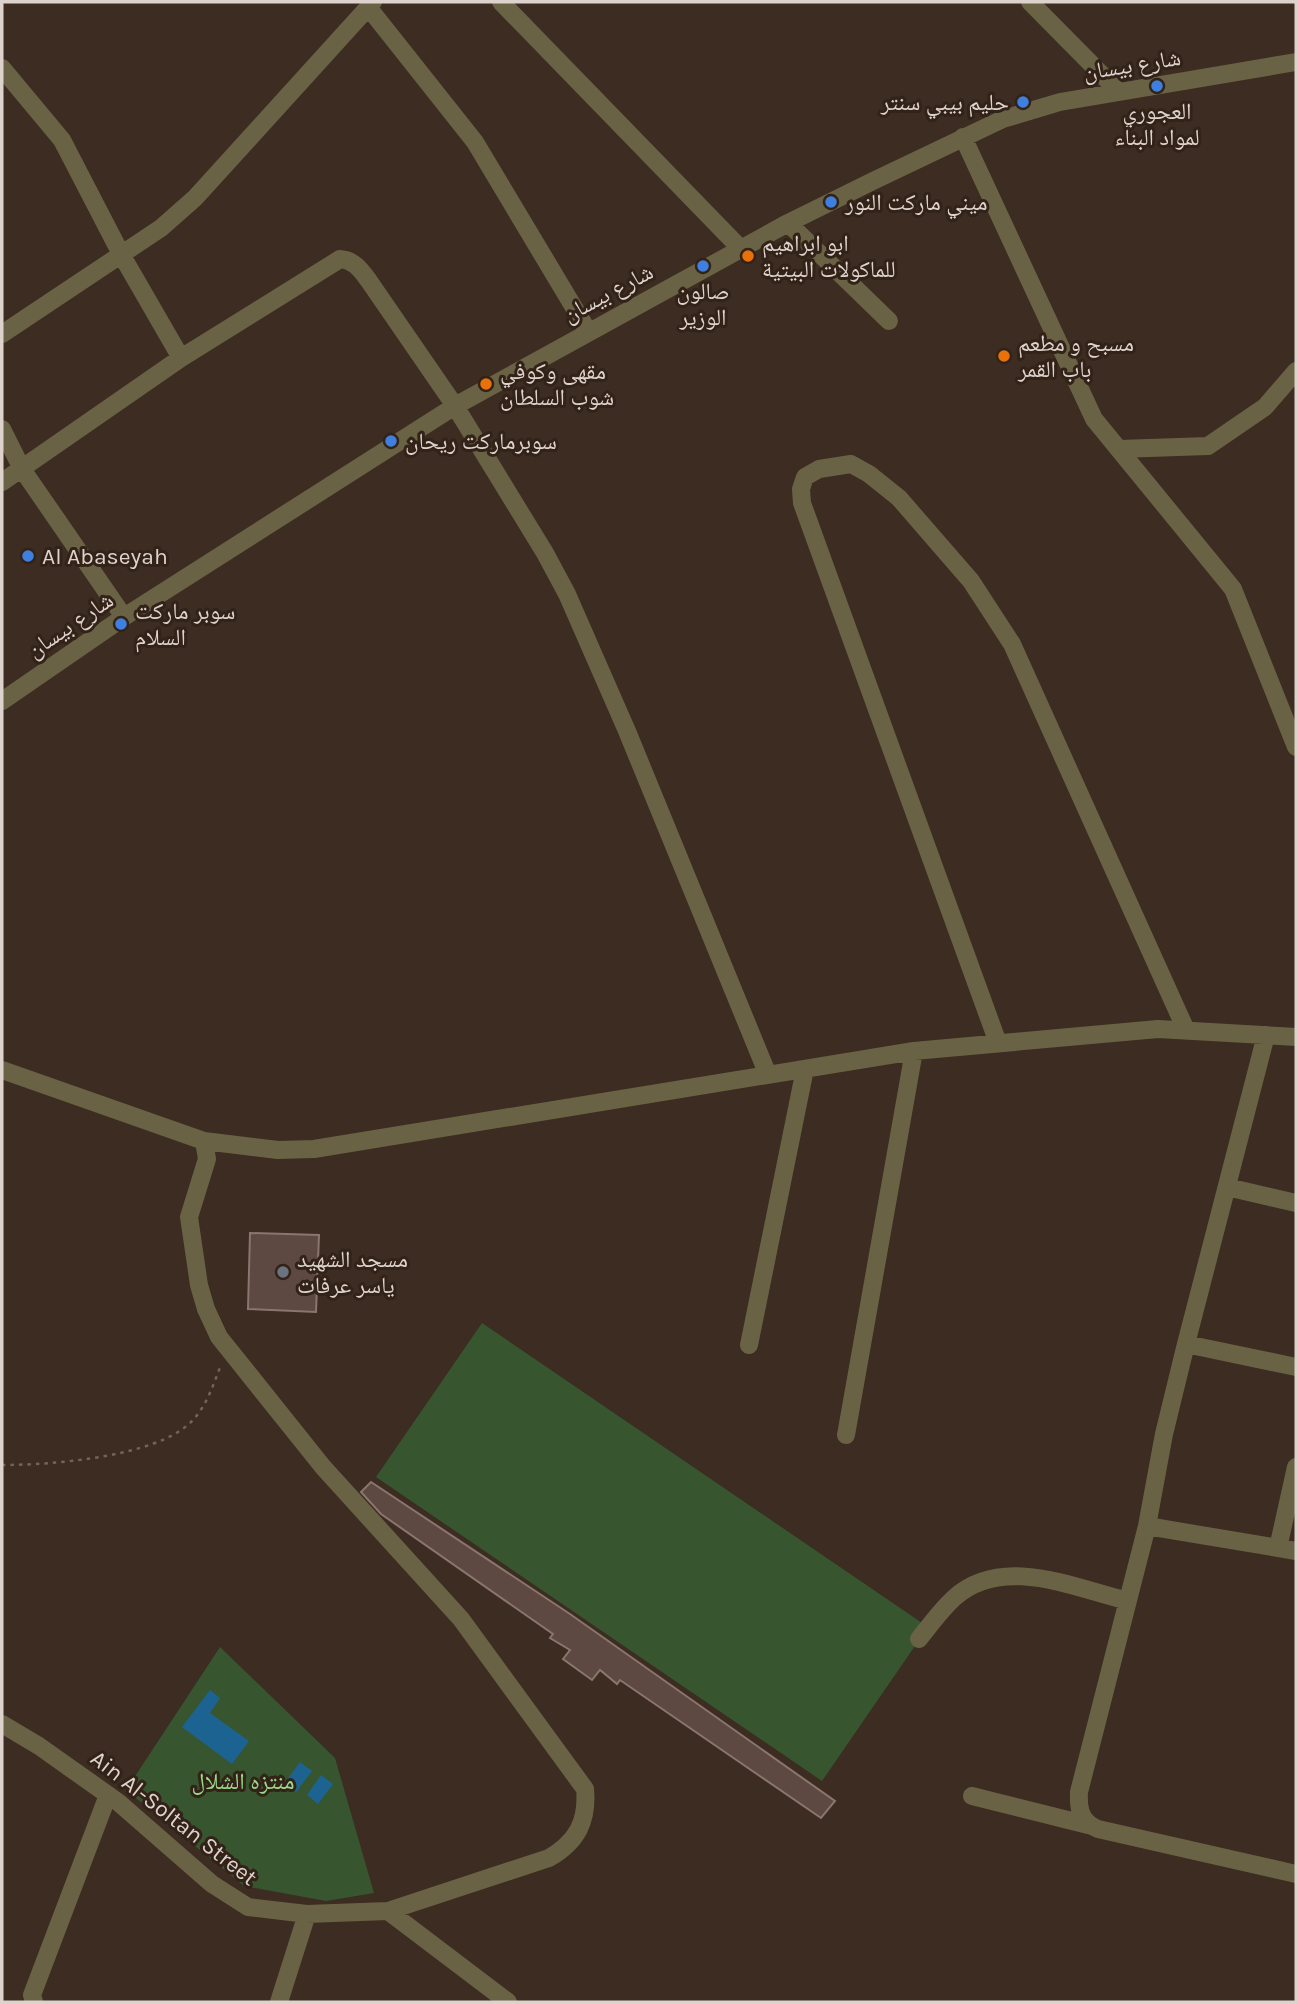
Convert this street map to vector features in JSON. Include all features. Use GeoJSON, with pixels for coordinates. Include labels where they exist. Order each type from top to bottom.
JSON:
{"type":"FeatureCollection","features":[{"type":"Feature","properties":{"kind":"street"},"geometry":{"type":"LineString","coordinates":[[501,2],[741,249]]}},
{"type":"Feature","properties":{"kind":"street"},"geometry":{"type":"LineString","coordinates":[[1030,2],[1119,92]]}},
{"type":"Feature","properties":{"kind":"street"},"geometry":{"type":"LineString","coordinates":[[2,334],[161,228],[221,173],[371,4],[475,142],[588,331]]}},
{"type":"Feature","properties":{"kind":"street","name":"شارع بيسان"},"geometry":{"type":"LineString","coordinates":[[2,701],[124,617],[454,405],[788,223],[1003,119],[1060,102],[1296,62]]}},
{"type":"Feature","properties":{"kind":"street"},"geometry":{"type":"LineString","coordinates":[[2,68],[62,140],[121,254],[181,358]]}},
{"type":"Feature","properties":{"kind":"street"},"geometry":{"type":"LineString","coordinates":[[963,137],[1094,419],[1233,589],[1296,747]]}},
{"type":"Feature","properties":{"kind":"street"},"geometry":{"type":"LineString","coordinates":[[788,223],[890,321]]}},
{"type":"Feature","properties":{"kind":"street"},"geometry":{"type":"LineString","coordinates":[[2,482],[181,358],[340,259],[348,260],[369,281],[454,405],[545,553],[567,594],[627,731],[768,1075]]}},
{"type":"Feature","properties":{"kind":"street"},"geometry":{"type":"LineString","coordinates":[[1119,449],[1208,446],[1265,407],[1296,371]]}},
{"type":"Feature","properties":{"kind":"street"},"geometry":{"type":"LineString","coordinates":[[2,429],[22,469],[124,617]]}},
{"type":"Feature","properties":{"kind":"street"},"geometry":{"type":"LineString","coordinates":[[998,1043],[802,503],[801,489],[805,477],[819,469],[851,464],[881,483],[935,537],[971,581],[1012,645],[1186,1030]]}},
{"type":"Feature","properties":{"kind":"street"},"geometry":{"type":"LineString","coordinates":[[2,1070],[204,1141],[252,1148],[314,1149],[914,1051],[1157,1029],[1296,1037]]}},
{"type":"Feature","properties":{"kind":"street"},"geometry":{"type":"LineString","coordinates":[[1088,1825],[1078,1809],[1079,1792],[1147,1526],[1164,1434],[1186,1344],[1266,1034]]}},
{"type":"Feature","properties":{"kind":"street"},"geometry":{"type":"LineString","coordinates":[[846,1435],[914,1051]]}},
{"type":"Feature","properties":{"kind":"street"},"geometry":{"type":"LineString","coordinates":[[749,1345],[805,1069]]}},
{"type":"Feature","properties":{"kind":"street","name":"Ain Al-Soltan Street"},"geometry":{"type":"LineString","coordinates":[[2,1724],[39,1746],[108,1796],[212,1884],[248,1907],[307,1914],[388,1911],[549,1858],[568,1847],[578,1834],[586,1809],[585,1789],[461,1619],[323,1467],[228,1348],[206,1309],[188,1217],[207,1159],[204,1141]]}},
{"type":"Feature","properties":{"kind":"street"},"geometry":{"type":"LineString","coordinates":[[1227,1187],[1296,1203]]}},
{"type":"Feature","properties":{"kind":"street"},"geometry":{"type":"LineString","coordinates":[[1186,1344],[1296,1367]]}},
{"type":"Feature","properties":{"kind":"street"},"geometry":{"type":"LineString","coordinates":[[1278,1548],[1296,1467]]}},
{"type":"Feature","properties":{"kind":"street"},"geometry":{"type":"LineString","coordinates":[[1147,1526],[1296,1551]]}},
{"type":"Feature","properties":{"kind":"street"},"geometry":{"type":"LineString","coordinates":[[919,1639],[955,1598],[994,1576],[1026,1576],[1128,1601]]}},
{"type":"Feature","properties":{"kind":"street"},"geometry":{"type":"LineString","coordinates":[[34,2002],[32,1994],[108,1796]]}},
{"type":"Feature","properties":{"kind":"street"},"geometry":{"type":"LineString","coordinates":[[972,1797],[1296,1874]]}},
{"type":"Feature","properties":{"kind":"street"},"geometry":{"type":"LineString","coordinates":[[388,1911],[508,2002]]}},
{"type":"Feature","properties":{"kind":"street"},"geometry":{"type":"LineString","coordinates":[[279,2002],[307,1914]]}},
{"type":"Feature","properties":{"kind":"path"},"geometry":{"type":"LineString","coordinates":[[2,1465],[65,1462],[166,1440],[193,1420],[208,1400],[228,1348]]}},
{"type":"Feature","properties":{"kind":"green space"},"geometry":{"type":"Polygon","coordinates":[[[482,1323],[928,1627],[822,1781],[376,1477],[482,1323]]]}},
{"type":"Feature","properties":{"kind":"green space","name":"منتزه الشلال"},"geometry":{"type":"Polygon","coordinates":[[[220,1647],[335,1758],[374,1893],[326,1901],[244,1886],[126,1790],[220,1647]]]}},
{"type":"Feature","properties":{"kind":"water"},"geometry":{"type":"Polygon","coordinates":[[[210,1690],[220,1698],[210,1713],[249,1741],[232,1764],[182,1727],[210,1690]]]}},
{"type":"Feature","properties":{"kind":"water"},"geometry":{"type":"Polygon","coordinates":[[[300,1762],[312,1771],[296,1792],[284,1784],[300,1762]]]}},
{"type":"Feature","properties":{"kind":"water"},"geometry":{"type":"Polygon","coordinates":[[[321,1775],[333,1784],[318,1804],[307,1795],[321,1775]]]}},
{"type":"Feature","properties":{"kind":"building","name":"مسجد الشهيد ياسر عرفات"},"geometry":{"type":"Polygon","coordinates":[[[250,1233],[319,1235],[316,1312],[248,1309],[250,1233]]]}},
{"type":"Feature","properties":{"kind":"building"},"geometry":{"type":"Polygon","coordinates":[[[371,1482],[570,1614],[835,1801],[821,1818],[620,1680],[617,1684],[600,1670],[592,1680],[563,1659],[570,1650],[550,1638],[553,1634],[381,1514],[361,1492],[371,1482]]]}},
{"type":"Feature","properties":{"kind":"place","name":"العجوري لمواد البناء"},"geometry":{"type":"Point","coordinates":[1157,86]}},
{"type":"Feature","properties":{"kind":"place","name":"حليم بيبي سنتر"},"geometry":{"type":"Point","coordinates":[1023,102]}},
{"type":"Feature","properties":{"kind":"place","name":"ميني ماركت النور"},"geometry":{"type":"Point","coordinates":[831,202]}},
{"type":"Feature","properties":{"kind":"place","name":"ابو ابراهيم للماكولات البيتية"},"geometry":{"type":"Point","coordinates":[748,256]}},
{"type":"Feature","properties":{"kind":"place","name":"صالون الوزير"},"geometry":{"type":"Point","coordinates":[703,266]}},
{"type":"Feature","properties":{"kind":"place","name":"مسبح و مطعم باب القمر"},"geometry":{"type":"Point","coordinates":[1004,356]}},
{"type":"Feature","properties":{"kind":"place","name":"مقهى وكوفي شوب السلطان"},"geometry":{"type":"Point","coordinates":[486,384]}},
{"type":"Feature","properties":{"kind":"place","name":"سوبرماركت ريحان"},"geometry":{"type":"Point","coordinates":[391,441]}},
{"type":"Feature","properties":{"kind":"place","name":"Al Abaseyah"},"geometry":{"type":"Point","coordinates":[28,556]}},
{"type":"Feature","properties":{"kind":"place","name":"سوبر ماركت السلام"},"geometry":{"type":"Point","coordinates":[121,624]}},
{"type":"Feature","properties":{"kind":"place","name":"مسجد الشهيد ياسر عرفات"},"geometry":{"type":"Point","coordinates":[283,1272]}}]}
